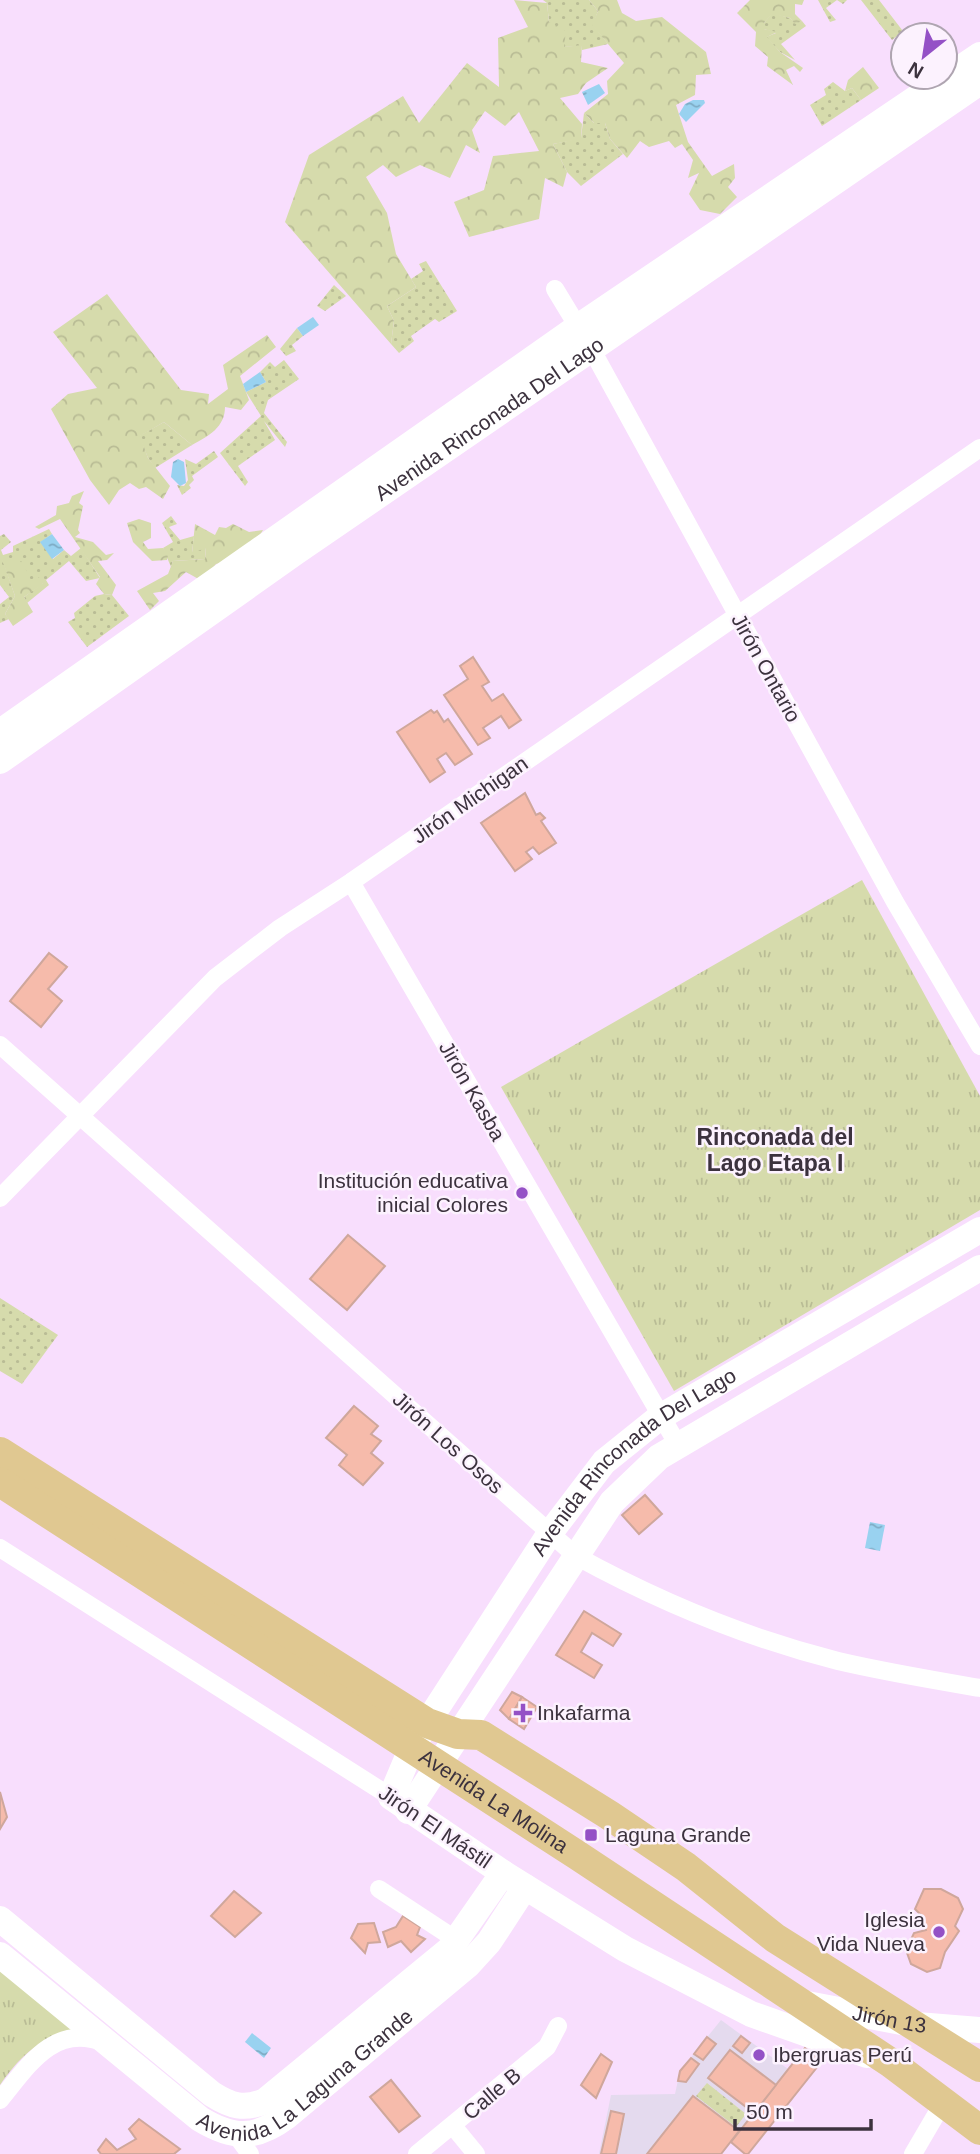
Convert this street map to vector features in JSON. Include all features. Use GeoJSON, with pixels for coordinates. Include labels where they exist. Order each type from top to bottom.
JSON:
{"type":"FeatureCollection","features":[{"type":"Feature","properties":{"kind":"main road","name":"Avenida La Molina"},"geometry":{"type":"LineString","coordinates":[[0,1452],[419,1735],[439,1765],[891,2063],[980,2130]]}},
{"type":"Feature","properties":{"kind":"main road","name":"Avenida La Molina"},"geometry":{"type":"LineString","coordinates":[[0,1482],[419,1735],[481,1735],[610,1815],[686,1867],[775,1938],[980,2067]]}},
{"type":"Feature","properties":{"kind":"street","name":"Avenida Rinconada Del Lago"},"geometry":{"type":"LineString","coordinates":[[0,732],[579,327],[980,55]]}},
{"type":"Feature","properties":{"kind":"street","name":"Avenida Rinconada Del Lago"},"geometry":{"type":"LineString","coordinates":[[0,761],[296,552],[980,82]]}},
{"type":"Feature","properties":{"kind":"street","name":"Jirón Ontario"},"geometry":{"type":"LineString","coordinates":[[555,289],[592,350],[895,902],[980,1046]]}},
{"type":"Feature","properties":{"kind":"street","name":"Jirón Michigan"},"geometry":{"type":"LineString","coordinates":[[0,1198],[215,978],[281,928],[980,448]]}},
{"type":"Feature","properties":{"kind":"street","name":"Jirón Kasba"},"geometry":{"type":"LineString","coordinates":[[351,882],[678,1446]]}},
{"type":"Feature","properties":{"kind":"street","name":"Jirón Los Osos"},"geometry":{"type":"LineString","coordinates":[[0,1045],[576,1556],[683,1608],[796,1649],[874,1669],[980,1688]]}},
{"type":"Feature","properties":{"kind":"street","name":"Avenida Rinconada Del Lago"},"geometry":{"type":"LineString","coordinates":[[399,1804],[419,1735],[550,1533],[604,1462],[660,1417],[980,1230]]}},
{"type":"Feature","properties":{"kind":"street","name":"Avenida Rinconada Del Lago"},"geometry":{"type":"LineString","coordinates":[[399,1804],[439,1765],[612,1502],[659,1457],[980,1268]]}},
{"type":"Feature","properties":{"kind":"street","name":"Jirón El Mástil"},"geometry":{"type":"LineString","coordinates":[[0,1548],[625,1949],[751,2014],[891,2063]]}},
{"type":"Feature","properties":{"kind":"street","name":"Avenida La Laguna Grande"},"geometry":{"type":"LineString","coordinates":[[0,1955],[109,2045],[170,2078],[239,2107],[265,2101],[458,1952],[489,1942],[514,1880]]}},
{"type":"Feature","properties":{"kind":"street"},"geometry":{"type":"LineString","coordinates":[[379,1889],[458,1952]]}},
{"type":"Feature","properties":{"kind":"street","name":"Avenida La Laguna Grande"},"geometry":{"type":"LineString","coordinates":[[0,1919],[170,2078],[200,2119],[243,2144],[256,2133],[273,2126],[458,1952]]}},
{"type":"Feature","properties":{"kind":"street","name":"Jirón 13"},"geometry":{"type":"LineString","coordinates":[[800,2003],[917,2025],[980,2030]]}},
{"type":"Feature","properties":{"kind":"street","name":"Calle B"},"geometry":{"type":"LineString","coordinates":[[417,2154],[547,2047],[558,2026]]}},
{"type":"Feature","properties":{"kind":"street"},"geometry":{"type":"LineString","coordinates":[[0,2100],[48,2045],[68,2037],[89,2037],[109,2045]]}},
{"type":"Feature","properties":{"kind":"street"},"geometry":{"type":"LineString","coordinates":[[913,2154],[944,2101]]}},
{"type":"Feature","properties":{"kind":"street"},"geometry":{"type":"LineString","coordinates":[[453,2126],[476,2154]]}},
{"type":"Feature","properties":{"kind":"shaded area"},"geometry":{"type":"Polygon","coordinates":[[[721,2020],[788,2069],[721,2154],[599,2154],[611,2095],[675,2094],[680,2071],[721,2020]]]}},
{"type":"Feature","properties":{"kind":"green space"},"geometry":{"type":"Polygon","coordinates":[[[514,0],[547,3],[549,22],[566,31],[564,47],[582,45],[581,62],[608,68],[586,83],[578,94],[560,98],[582,124],[581,139],[553,144],[567,172],[563,187],[545,178],[539,219],[469,237],[454,202],[484,190],[493,156],[539,151],[519,112],[505,126],[485,111],[472,130],[480,153],[466,145],[450,178],[420,165],[396,177],[383,165],[366,177],[387,213],[396,254],[416,287],[387,306],[394,321],[391,344],[285,222],[309,155],[403,96],[419,123],[467,63],[499,87],[498,38],[528,27],[514,0]]]}},
{"type":"Feature","properties":{"kind":"green space"},"geometry":{"type":"Polygon","coordinates":[[[543,0],[589,0],[598,11],[593,25],[608,44],[582,50],[582,46],[564,47],[549,22],[547,3],[543,0]]]}},
{"type":"Feature","properties":{"kind":"green space"},"geometry":{"type":"Polygon","coordinates":[[[589,0],[617,0],[622,13],[636,21],[662,17],[706,52],[711,74],[696,75],[695,95],[676,105],[688,142],[712,176],[734,164],[735,178],[728,187],[737,197],[720,214],[700,210],[689,194],[699,173],[688,178],[693,160],[682,144],[675,148],[669,141],[649,147],[640,141],[627,158],[610,139],[605,123],[594,123],[584,113],[608,94],[607,81],[624,63],[592,25],[598,11],[589,0]]]}},
{"type":"Feature","properties":{"kind":"green space"},"geometry":{"type":"Polygon","coordinates":[[[750,0],[804,0],[802,5],[795,4],[795,14],[802,21],[795,24],[790,18],[772,14],[764,23],[764,29],[777,32],[767,37],[780,52],[803,68],[800,72],[794,66],[786,70],[793,85],[767,66],[768,57],[755,46],[756,32],[737,13],[750,0]]]}},
{"type":"Feature","properties":{"kind":"green space"},"geometry":{"type":"Polygon","coordinates":[[[818,0],[837,0],[826,8],[836,20],[830,22],[818,0]]]}},
{"type":"Feature","properties":{"kind":"green space"},"geometry":{"type":"Polygon","coordinates":[[[861,0],[879,0],[895,21],[889,21],[889,36],[861,0]]]}},
{"type":"Feature","properties":{"kind":"green space"},"geometry":{"type":"Polygon","coordinates":[[[772,13],[790,18],[795,23],[802,21],[806,26],[781,44],[795,60],[780,52],[766,37],[776,33],[764,29],[764,23],[772,13]]]}},
{"type":"Feature","properties":{"kind":"green space"},"geometry":{"type":"Polygon","coordinates":[[[863,67],[879,88],[861,100],[852,88],[845,91],[848,80],[863,67]]]}},
{"type":"Feature","properties":{"kind":"green space"},"geometry":{"type":"Polygon","coordinates":[[[833,82],[845,91],[852,88],[861,100],[822,126],[810,105],[826,95],[824,89],[833,82]]]}},
{"type":"Feature","properties":{"kind":"green space"},"geometry":{"type":"Polygon","coordinates":[[[584,113],[594,123],[605,123],[610,139],[623,154],[581,186],[567,172],[553,144],[581,138],[584,113]]]}},
{"type":"Feature","properties":{"kind":"green space"},"geometry":{"type":"Polygon","coordinates":[[[426,261],[457,311],[439,322],[435,319],[411,336],[414,341],[399,353],[391,344],[394,321],[387,306],[416,287],[411,279],[423,271],[419,264],[426,261]]]}},
{"type":"Feature","properties":{"kind":"green space"},"geometry":{"type":"Polygon","coordinates":[[[334,285],[346,296],[325,311],[317,306],[334,285]]]}},
{"type":"Feature","properties":{"kind":"green space"},"geometry":{"type":"Polygon","coordinates":[[[107,294],[181,390],[209,394],[208,404],[228,389],[223,365],[267,335],[276,347],[240,376],[249,400],[241,410],[225,407],[219,425],[204,438],[192,445],[164,422],[140,436],[148,458],[170,486],[163,499],[146,487],[139,489],[130,483],[119,490],[109,505],[90,480],[51,409],[68,394],[97,388],[53,332],[107,294]]]}},
{"type":"Feature","properties":{"kind":"green space"},"geometry":{"type":"Polygon","coordinates":[[[297,328],[303,336],[292,345],[296,351],[286,356],[280,349],[297,328]]]}},
{"type":"Feature","properties":{"kind":"green space"},"geometry":{"type":"Polygon","coordinates":[[[284,360],[299,379],[268,400],[264,413],[287,442],[285,447],[264,421],[275,440],[238,466],[248,482],[245,486],[220,453],[261,416],[246,392],[266,382],[260,372],[270,362],[275,367],[284,360]]]}},
{"type":"Feature","properties":{"kind":"green space"},"geometry":{"type":"Polygon","coordinates":[[[164,422],[192,445],[155,468],[139,436],[164,422]]]}},
{"type":"Feature","properties":{"kind":"green space"},"geometry":{"type":"Polygon","coordinates":[[[214,451],[218,457],[192,476],[194,480],[189,485],[191,488],[182,495],[177,485],[184,486],[188,480],[185,459],[196,464],[214,451]]]}},
{"type":"Feature","properties":{"kind":"green space"},"geometry":{"type":"Polygon","coordinates":[[[84,491],[79,503],[83,506],[78,530],[80,533],[75,537],[93,542],[106,555],[114,553],[107,560],[98,561],[116,585],[112,595],[104,594],[96,584],[100,577],[60,519],[39,529],[35,527],[56,515],[57,506],[69,503],[72,496],[84,491]]]}},
{"type":"Feature","properties":{"kind":"green space"},"geometry":{"type":"Polygon","coordinates":[[[171,516],[177,524],[169,527],[180,540],[194,536],[192,552],[206,547],[205,559],[173,561],[171,567],[163,548],[173,542],[162,523],[171,516]]]}},
{"type":"Feature","properties":{"kind":"green space"},"geometry":{"type":"Polygon","coordinates":[[[139,519],[151,523],[151,538],[143,542],[148,549],[163,548],[168,555],[167,560],[152,561],[133,542],[127,523],[139,519]]]}},
{"type":"Feature","properties":{"kind":"green space"},"geometry":{"type":"Polygon","coordinates":[[[195,524],[215,535],[219,527],[226,528],[233,524],[249,532],[263,530],[249,547],[237,556],[216,564],[202,581],[186,572],[165,591],[153,593],[159,601],[150,610],[137,591],[168,574],[173,561],[205,559],[206,548],[192,553],[195,524]]]}},
{"type":"Feature","properties":{"kind":"green space"},"geometry":{"type":"Polygon","coordinates":[[[49,529],[52,534],[41,542],[53,559],[64,550],[71,556],[81,548],[100,578],[86,581],[69,561],[46,580],[49,585],[27,603],[24,597],[43,583],[30,586],[2,558],[15,596],[5,614],[9,619],[0,623],[0,604],[9,597],[0,585],[0,536],[4,534],[11,542],[1,550],[3,555],[13,552],[13,546],[49,529]]]}},
{"type":"Feature","properties":{"kind":"green space"},"geometry":{"type":"Polygon","coordinates":[[[1,557],[24,562],[30,585],[39,577],[43,584],[24,597],[33,612],[13,626],[5,614],[15,596],[1,557]]]}},
{"type":"Feature","properties":{"kind":"green space"},"geometry":{"type":"Polygon","coordinates":[[[112,595],[129,616],[87,647],[68,622],[75,618],[74,613],[95,596],[112,595]]]}},
{"type":"Feature","properties":{"kind":"green space"},"geometry":{"type":"Polygon","coordinates":[[[862,880],[980,1096],[980,1210],[674,1391],[501,1087],[862,880]]]}},
{"type":"Feature","properties":{"kind":"green space"},"geometry":{"type":"Polygon","coordinates":[[[0,1298],[58,1335],[22,1384],[0,1371],[0,1298]]]}},
{"type":"Feature","properties":{"kind":"green space"},"geometry":{"type":"Polygon","coordinates":[[[0,1970],[74,2029],[50,2038],[31,2050],[0,2085],[0,1970]]]}},
{"type":"Feature","properties":{"kind":"green space"},"geometry":{"type":"Polygon","coordinates":[[[707,2083],[746,2114],[736,2127],[696,2096],[707,2083]]]}},
{"type":"Feature","properties":{"kind":"water"},"geometry":{"type":"Polygon","coordinates":[[[599,84],[605,93],[588,105],[582,92],[599,84]]]}},
{"type":"Feature","properties":{"kind":"water"},"geometry":{"type":"Polygon","coordinates":[[[693,100],[704,100],[705,103],[686,122],[679,114],[685,104],[693,100]]]}},
{"type":"Feature","properties":{"kind":"water"},"geometry":{"type":"Polygon","coordinates":[[[313,317],[319,325],[303,336],[297,328],[313,317]]]}},
{"type":"Feature","properties":{"kind":"water"},"geometry":{"type":"Polygon","coordinates":[[[260,372],[266,382],[246,392],[243,384],[260,372]]]}},
{"type":"Feature","properties":{"kind":"water"},"geometry":{"type":"Polygon","coordinates":[[[178,459],[184,462],[186,483],[180,486],[171,477],[173,462],[178,459]]]}},
{"type":"Feature","properties":{"kind":"water"},"geometry":{"type":"Polygon","coordinates":[[[52,534],[64,550],[52,559],[40,542],[52,534]]]}},
{"type":"Feature","properties":{"kind":"water"},"geometry":{"type":"Polygon","coordinates":[[[870,1522],[885,1525],[880,1551],[865,1548],[870,1522]]]}},
{"type":"Feature","properties":{"kind":"water"},"geometry":{"type":"Polygon","coordinates":[[[252,2033],[271,2048],[264,2058],[245,2042],[252,2033]]]}},
{"type":"Feature","properties":{"kind":"building"},"geometry":{"type":"Polygon","coordinates":[[[473,657],[489,682],[482,686],[492,701],[503,694],[521,720],[509,728],[501,716],[483,728],[490,738],[478,745],[444,695],[468,679],[460,666],[473,657]]]}},
{"type":"Feature","properties":{"kind":"building"},"geometry":{"type":"Polygon","coordinates":[[[431,710],[434,713],[437,711],[444,722],[448,719],[472,754],[455,765],[446,753],[437,759],[445,772],[430,782],[397,732],[431,710]]]}},
{"type":"Feature","properties":{"kind":"building"},"geometry":{"type":"Polygon","coordinates":[[[525,793],[536,815],[540,813],[545,818],[541,821],[556,843],[539,854],[533,847],[526,852],[532,859],[515,871],[481,823],[525,793]]]}},
{"type":"Feature","properties":{"kind":"building"},"geometry":{"type":"Polygon","coordinates":[[[49,953],[67,967],[48,989],[62,1001],[41,1027],[10,1001],[49,953]]]}},
{"type":"Feature","properties":{"kind":"building"},"geometry":{"type":"Polygon","coordinates":[[[348,1235],[385,1266],[347,1310],[310,1279],[348,1235]]]}},
{"type":"Feature","properties":{"kind":"building"},"geometry":{"type":"Polygon","coordinates":[[[354,1406],[378,1426],[371,1434],[381,1441],[371,1453],[383,1463],[363,1485],[339,1465],[347,1455],[326,1438],[354,1406]]]}},
{"type":"Feature","properties":{"kind":"building"},"geometry":{"type":"Polygon","coordinates":[[[645,1495],[662,1514],[639,1534],[622,1515],[645,1495]]]}},
{"type":"Feature","properties":{"kind":"building"},"geometry":{"type":"Polygon","coordinates":[[[584,1611],[621,1634],[613,1646],[592,1633],[581,1652],[602,1665],[594,1678],[556,1655],[584,1611]]]}},
{"type":"Feature","properties":{"kind":"building"},"geometry":{"type":"Polygon","coordinates":[[[512,1692],[522,1697],[509,1719],[500,1710],[512,1692]]]}},
{"type":"Feature","properties":{"kind":"building","name":"Inkafarma"},"geometry":{"type":"Polygon","coordinates":[[[522,1697],[537,1707],[524,1729],[509,1719],[522,1697]]]}},
{"type":"Feature","properties":{"kind":"building"},"geometry":{"type":"Polygon","coordinates":[[[0,1792],[7,1817],[0,1829],[0,1792]]]}},
{"type":"Feature","properties":{"kind":"building","name":"Iglesia Vida Nueva"},"geometry":{"type":"Polygon","coordinates":[[[924,1889],[941,1889],[958,1898],[963,1909],[955,1926],[959,1931],[945,1952],[940,1968],[927,1972],[911,1964],[906,1950],[914,1933],[926,1930],[921,1915],[915,1909],[924,1889]]]}},
{"type":"Feature","properties":{"kind":"building"},"geometry":{"type":"Polygon","coordinates":[[[234,1891],[261,1913],[235,1937],[211,1916],[234,1891]]]}},
{"type":"Feature","properties":{"kind":"building"},"geometry":{"type":"Polygon","coordinates":[[[403,1916],[420,1927],[417,1935],[425,1939],[411,1952],[401,1941],[388,1947],[383,1932],[396,1927],[403,1916]]]}},
{"type":"Feature","properties":{"kind":"building"},"geometry":{"type":"Polygon","coordinates":[[[374,1923],[380,1942],[368,1943],[365,1953],[351,1938],[358,1924],[374,1923]]]}},
{"type":"Feature","properties":{"kind":"building"},"geometry":{"type":"Polygon","coordinates":[[[741,2036],[750,2043],[742,2053],[733,2046],[741,2036]]]}},
{"type":"Feature","properties":{"kind":"building"},"geometry":{"type":"Polygon","coordinates":[[[707,2037],[716,2044],[703,2060],[694,2054],[707,2037]]]}},
{"type":"Feature","properties":{"kind":"building"},"geometry":{"type":"Polygon","coordinates":[[[805,2048],[822,2061],[748,2154],[745,2154],[731,2142],[805,2048]]]}},
{"type":"Feature","properties":{"kind":"building"},"geometry":{"type":"Polygon","coordinates":[[[730,2050],[776,2085],[754,2113],[708,2078],[730,2050]]]}},
{"type":"Feature","properties":{"kind":"building"},"geometry":{"type":"Polygon","coordinates":[[[601,2054],[612,2062],[596,2098],[581,2085],[601,2054]]]}},
{"type":"Feature","properties":{"kind":"building"},"geometry":{"type":"Polygon","coordinates":[[[691,2058],[699,2064],[686,2082],[678,2081],[680,2071],[691,2058]]]}},
{"type":"Feature","properties":{"kind":"building"},"geometry":{"type":"Polygon","coordinates":[[[391,2080],[420,2116],[399,2132],[370,2097],[391,2080]]]}},
{"type":"Feature","properties":{"kind":"building"},"geometry":{"type":"Polygon","coordinates":[[[693,2096],[739,2131],[721,2154],[647,2154],[693,2096]]]}},
{"type":"Feature","properties":{"kind":"building"},"geometry":{"type":"Polygon","coordinates":[[[611,2111],[624,2114],[616,2154],[601,2154],[611,2111]]]}},
{"type":"Feature","properties":{"kind":"building"},"geometry":{"type":"Polygon","coordinates":[[[139,2119],[180,2149],[174,2154],[101,2154],[98,2150],[106,2139],[117,2150],[136,2139],[129,2129],[139,2119]]]}},
{"type":"Feature","properties":{"kind":"place","name":"Institución educativa inicial Colores"},"geometry":{"type":"Point","coordinates":[522,1193]}},
{"type":"Feature","properties":{"kind":"place","name":"Inkafarma"},"geometry":{"type":"Point","coordinates":[523,1713]}},
{"type":"Feature","properties":{"kind":"place","name":"Laguna Grande"},"geometry":{"type":"Point","coordinates":[591,1835]}},
{"type":"Feature","properties":{"kind":"place","name":"Iglesia Vida Nueva"},"geometry":{"type":"Point","coordinates":[939,1932]}},
{"type":"Feature","properties":{"kind":"place","name":"Ibergruas Perú"},"geometry":{"type":"Point","coordinates":[759,2055]}},
{"type":"Feature","properties":{"kind":"district","name":"Rinconada del Lago Etapa I"},"geometry":{"type":"Point","coordinates":[775,1150]}}]}
